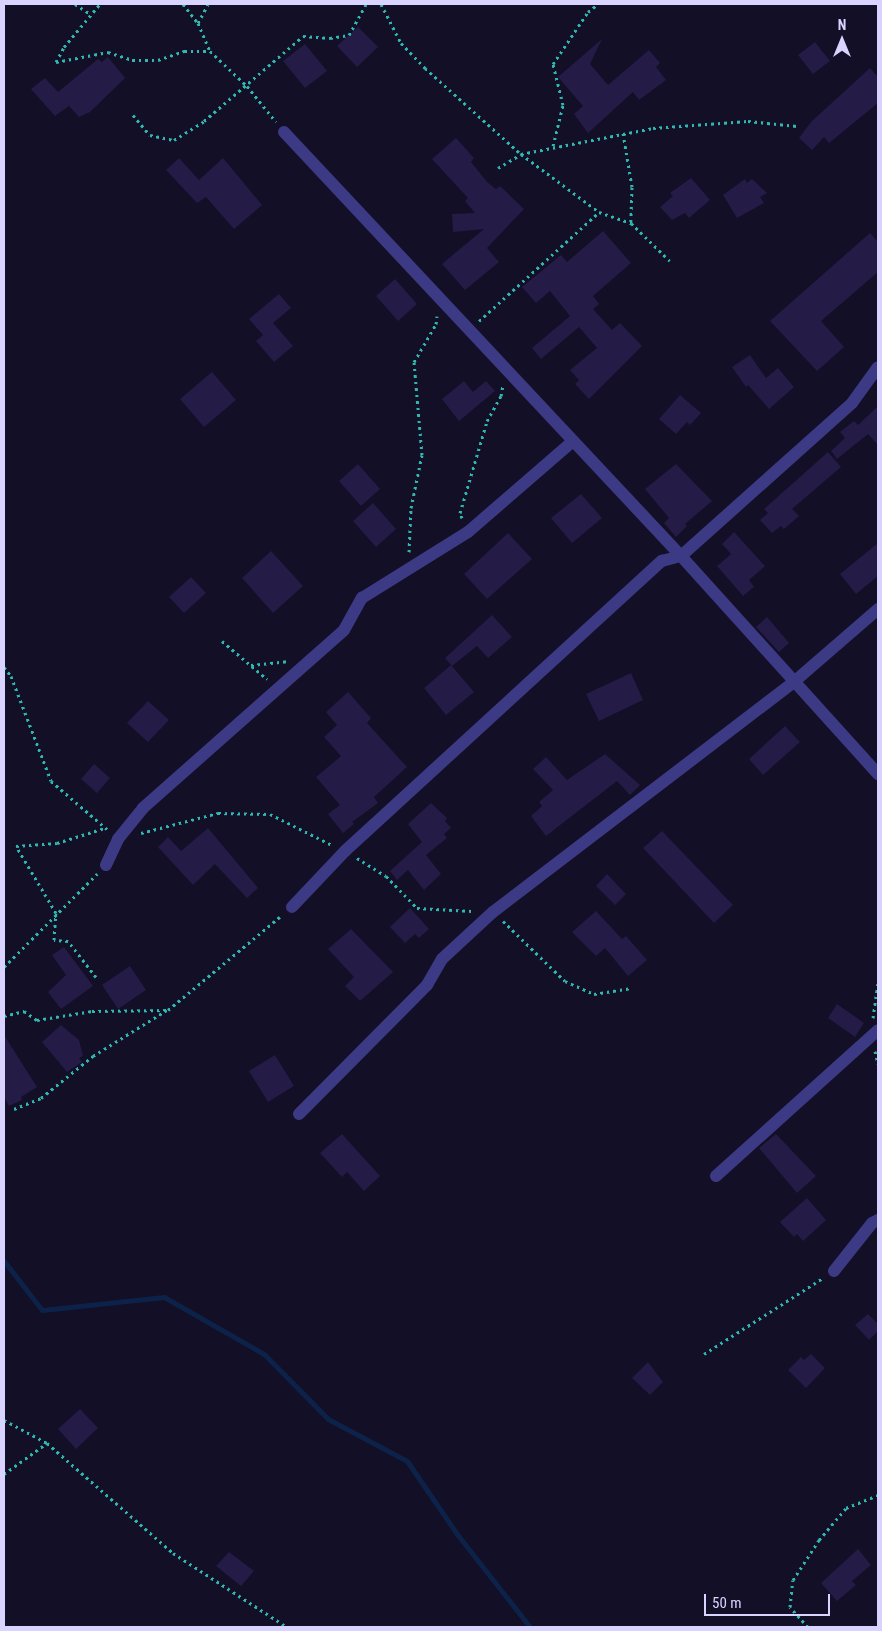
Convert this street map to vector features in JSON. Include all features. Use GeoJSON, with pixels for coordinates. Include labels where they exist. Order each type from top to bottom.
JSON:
{"type":"FeatureCollection","features":[{"type":"Feature","properties":{"kind":"street"},"geometry":{"type":"LineString","coordinates":[[284,132],[681,556],[878,774]]}},
{"type":"Feature","properties":{"kind":"street"},"geometry":{"type":"LineString","coordinates":[[292,907],[345,851],[662,561],[681,556],[852,403],[878,367]]}},
{"type":"Feature","properties":{"kind":"street"},"geometry":{"type":"LineString","coordinates":[[106,865],[118,839],[143,808],[344,630],[362,598],[468,532],[573,441]]}},
{"type":"Feature","properties":{"kind":"street"},"geometry":{"type":"LineString","coordinates":[[299,1114],[427,985],[442,959],[494,912],[795,680],[878,609]]}},
{"type":"Feature","properties":{"kind":"street"},"geometry":{"type":"LineString","coordinates":[[716,1176],[878,1030]]}},
{"type":"Feature","properties":{"kind":"street"},"geometry":{"type":"LineString","coordinates":[[834,1271],[872,1223],[878,1220]]}},
{"type":"Feature","properties":{"kind":"path"},"geometry":{"type":"LineString","coordinates":[[75,4],[89,13]]}},
{"type":"Feature","properties":{"kind":"path"},"geometry":{"type":"LineString","coordinates":[[100,4],[89,13],[56,62],[108,52],[132,60],[158,60],[184,51],[210,51]]}},
{"type":"Feature","properties":{"kind":"path"},"geometry":{"type":"LineString","coordinates":[[183,4],[198,23],[210,51],[247,86],[284,132]]}},
{"type":"Feature","properties":{"kind":"path"},"geometry":{"type":"LineString","coordinates":[[198,23],[208,4]]}},
{"type":"Feature","properties":{"kind":"path"},"geometry":{"type":"LineString","coordinates":[[133,115],[150,135],[174,140],[204,121],[303,36],[330,38],[349,35],[366,4]]}},
{"type":"Feature","properties":{"kind":"path"},"geometry":{"type":"LineString","coordinates":[[381,4],[401,43],[521,154],[599,212],[631,223],[670,261]]}},
{"type":"Feature","properties":{"kind":"path"},"geometry":{"type":"LineString","coordinates":[[553,146],[563,105],[553,64],[588,12],[598,4]]}},
{"type":"Feature","properties":{"kind":"path"},"geometry":{"type":"LineString","coordinates":[[498,168],[521,154],[623,132],[748,121],[797,126]]}},
{"type":"Feature","properties":{"kind":"path"},"geometry":{"type":"LineString","coordinates":[[623,132],[632,187],[631,223]]}},
{"type":"Feature","properties":{"kind":"path"},"geometry":{"type":"LineString","coordinates":[[469,330],[599,212]]}},
{"type":"Feature","properties":{"kind":"path"},"geometry":{"type":"LineString","coordinates":[[405,571],[412,534],[411,508],[422,455],[414,362],[436,324],[439,298]]}},
{"type":"Feature","properties":{"kind":"path"},"geometry":{"type":"LineString","coordinates":[[468,532],[460,512],[487,421],[501,396],[505,369]]}},
{"type":"Feature","properties":{"kind":"path"},"geometry":{"type":"LineString","coordinates":[[222,641],[278,689]]}},
{"type":"Feature","properties":{"kind":"path"},"geometry":{"type":"LineString","coordinates":[[250,665],[313,657]]}},
{"type":"Feature","properties":{"kind":"path"},"geometry":{"type":"LineString","coordinates":[[4,667],[11,676],[51,781],[118,839],[218,813],[270,814],[345,851],[386,876],[417,908],[494,912],[565,981],[594,994],[632,988]]}},
{"type":"Feature","properties":{"kind":"path"},"geometry":{"type":"LineString","coordinates":[[96,977],[68,940],[54,940],[56,913],[16,846],[57,843],[106,828]]}},
{"type":"Feature","properties":{"kind":"path"},"geometry":{"type":"LineString","coordinates":[[4,967],[106,865]]}},
{"type":"Feature","properties":{"kind":"path"},"geometry":{"type":"LineString","coordinates":[[14,1109],[40,1098],[94,1056],[168,1010],[292,907]]}},
{"type":"Feature","properties":{"kind":"path"},"geometry":{"type":"LineString","coordinates":[[4,1016],[24,1011],[37,1020],[92,1011],[168,1010]]}},
{"type":"Feature","properties":{"kind":"path"},"geometry":{"type":"LineString","coordinates":[[704,1354],[834,1271]]}},
{"type":"Feature","properties":{"kind":"path"},"geometry":{"type":"LineString","coordinates":[[4,1420],[47,1443],[173,1553],[287,1627]]}},
{"type":"Feature","properties":{"kind":"path"},"geometry":{"type":"LineString","coordinates":[[4,1474],[47,1443]]}},
{"type":"Feature","properties":{"kind":"path"},"geometry":{"type":"LineString","coordinates":[[808,1627],[790,1607],[794,1580],[819,1540],[846,1508],[878,1495]]}},
{"type":"Feature","properties":{"kind":"building"},"geometry":{"type":"Polygon","coordinates":[[[358,27],[378,47],[357,67],[337,46],[358,27]]]}},
{"type":"Feature","properties":{"kind":"building"},"geometry":{"type":"Polygon","coordinates":[[[602,39],[590,64],[608,85],[649,50],[660,63],[656,67],[666,80],[639,100],[633,92],[588,133],[574,114],[583,106],[558,77],[602,39]]]}},
{"type":"Feature","properties":{"kind":"building"},"geometry":{"type":"Polygon","coordinates":[[[815,42],[830,61],[813,74],[798,55],[815,42]]]}},
{"type":"Feature","properties":{"kind":"building"},"geometry":{"type":"Polygon","coordinates":[[[305,44],[327,71],[305,88],[283,61],[305,44]]]}},
{"type":"Feature","properties":{"kind":"building"},"geometry":{"type":"Polygon","coordinates":[[[108,57],[125,78],[90,112],[79,117],[69,106],[55,116],[31,89],[45,78],[58,92],[98,59],[102,62],[108,57]]]}},
{"type":"Feature","properties":{"kind":"building"},"geometry":{"type":"Polygon","coordinates":[[[870,68],[878,77],[878,103],[829,143],[824,137],[812,150],[799,138],[811,122],[870,68]]]}},
{"type":"Feature","properties":{"kind":"building"},"geometry":{"type":"Polygon","coordinates":[[[456,138],[474,158],[471,162],[487,182],[496,189],[500,186],[524,209],[487,248],[499,262],[465,290],[442,264],[484,229],[453,232],[452,214],[475,213],[465,201],[468,198],[432,159],[456,138]]]}},
{"type":"Feature","properties":{"kind":"building"},"geometry":{"type":"Polygon","coordinates":[[[179,158],[199,180],[223,158],[262,205],[234,229],[206,197],[197,203],[166,170],[179,158]]]}},
{"type":"Feature","properties":{"kind":"building"},"geometry":{"type":"Polygon","coordinates":[[[691,178],[710,200],[689,218],[685,213],[672,220],[660,207],[673,196],[670,193],[691,178]]]}},
{"type":"Feature","properties":{"kind":"building"},"geometry":{"type":"Polygon","coordinates":[[[745,179],[747,183],[752,179],[767,193],[760,197],[764,203],[737,218],[723,195],[745,179]]]}},
{"type":"Feature","properties":{"kind":"building"},"geometry":{"type":"Polygon","coordinates":[[[603,231],[631,263],[593,296],[599,304],[593,309],[612,330],[620,323],[642,346],[589,399],[575,384],[579,380],[570,370],[597,348],[579,327],[541,359],[532,348],[570,316],[550,291],[536,303],[522,287],[561,255],[567,262],[603,231]]]}},
{"type":"Feature","properties":{"kind":"building"},"geometry":{"type":"Polygon","coordinates":[[[870,233],[878,242],[878,272],[821,321],[844,347],[817,371],[770,321],[870,233]]]}},
{"type":"Feature","properties":{"kind":"building"},"geometry":{"type":"Polygon","coordinates":[[[395,279],[417,304],[398,321],[376,296],[395,279]]]}},
{"type":"Feature","properties":{"kind":"building"},"geometry":{"type":"Polygon","coordinates":[[[279,294],[291,308],[273,323],[293,346],[274,362],[256,341],[263,335],[249,319],[279,294]]]}},
{"type":"Feature","properties":{"kind":"building"},"geometry":{"type":"Polygon","coordinates":[[[750,355],[766,378],[778,368],[794,387],[769,409],[748,385],[746,387],[732,367],[750,355]]]}},
{"type":"Feature","properties":{"kind":"building"},"geometry":{"type":"Polygon","coordinates":[[[212,372],[236,400],[204,427],[180,399],[212,372]]]}},
{"type":"Feature","properties":{"kind":"building"},"geometry":{"type":"Polygon","coordinates":[[[464,381],[473,392],[486,381],[495,391],[459,421],[442,399],[464,381]]]}},
{"type":"Feature","properties":{"kind":"building"},"geometry":{"type":"Polygon","coordinates":[[[680,395],[701,413],[690,425],[687,422],[676,434],[659,419],[680,395]]]}},
{"type":"Feature","properties":{"kind":"building"},"geometry":{"type":"Polygon","coordinates":[[[878,406],[878,445],[868,434],[837,459],[831,451],[845,438],[840,432],[854,421],[858,425],[878,406]]]}},
{"type":"Feature","properties":{"kind":"building"},"geometry":{"type":"Polygon","coordinates":[[[828,452],[841,467],[792,509],[799,516],[784,529],[781,526],[772,533],[760,520],[768,513],[764,509],[828,452]]]}},
{"type":"Feature","properties":{"kind":"building"},"geometry":{"type":"Polygon","coordinates":[[[358,464],[380,489],[361,506],[339,481],[358,464]]]}},
{"type":"Feature","properties":{"kind":"building"},"geometry":{"type":"Polygon","coordinates":[[[676,464],[712,501],[685,524],[687,526],[676,537],[664,523],[669,518],[645,489],[676,464]]]}},
{"type":"Feature","properties":{"kind":"building"},"geometry":{"type":"Polygon","coordinates":[[[581,494],[602,518],[572,543],[551,518],[581,494]]]}},
{"type":"Feature","properties":{"kind":"building"},"geometry":{"type":"Polygon","coordinates":[[[373,503],[396,529],[376,547],[353,521],[373,503]]]}},
{"type":"Feature","properties":{"kind":"building"},"geometry":{"type":"Polygon","coordinates":[[[734,532],[765,566],[749,580],[754,587],[743,596],[717,566],[731,554],[722,544],[734,532]]]}},
{"type":"Feature","properties":{"kind":"building"},"geometry":{"type":"Polygon","coordinates":[[[508,533],[532,559],[487,599],[464,574],[508,533]]]}},
{"type":"Feature","properties":{"kind":"building"},"geometry":{"type":"Polygon","coordinates":[[[878,543],[878,576],[856,594],[840,574],[878,543]]]}},
{"type":"Feature","properties":{"kind":"building"},"geometry":{"type":"Polygon","coordinates":[[[271,551],[303,586],[273,613],[242,578],[271,551]]]}},
{"type":"Feature","properties":{"kind":"building"},"geometry":{"type":"Polygon","coordinates":[[[191,577],[206,593],[184,613],[169,597],[191,577]]]}},
{"type":"Feature","properties":{"kind":"building"},"geometry":{"type":"Polygon","coordinates":[[[492,615],[512,637],[488,658],[477,646],[452,666],[445,658],[492,615]]]}},
{"type":"Feature","properties":{"kind":"building"},"geometry":{"type":"Polygon","coordinates":[[[767,617],[789,643],[779,652],[756,627],[767,617]]]}},
{"type":"Feature","properties":{"kind":"building"},"geometry":{"type":"Polygon","coordinates":[[[451,665],[474,692],[446,715],[424,688],[451,665]]]}},
{"type":"Feature","properties":{"kind":"building"},"geometry":{"type":"Polygon","coordinates":[[[631,673],[643,700],[599,721],[586,694],[631,673]]]}},
{"type":"Feature","properties":{"kind":"building"},"geometry":{"type":"Polygon","coordinates":[[[348,692],[371,718],[367,723],[407,767],[374,797],[378,803],[352,822],[354,824],[343,833],[328,814],[340,805],[316,777],[341,756],[324,737],[337,725],[326,712],[348,692]]]}},
{"type":"Feature","properties":{"kind":"building"},"geometry":{"type":"Polygon","coordinates":[[[148,701],[169,720],[148,742],[127,723],[148,701]]]}},
{"type":"Feature","properties":{"kind":"building"},"geometry":{"type":"Polygon","coordinates":[[[785,726],[800,742],[763,775],[749,759],[785,726]]]}},
{"type":"Feature","properties":{"kind":"building"},"geometry":{"type":"Polygon","coordinates":[[[605,754],[640,785],[630,795],[617,781],[546,836],[531,816],[542,806],[539,802],[553,790],[533,769],[546,757],[567,780],[605,754]]]}},
{"type":"Feature","properties":{"kind":"building"},"geometry":{"type":"Polygon","coordinates":[[[94,764],[110,778],[97,793],[81,779],[94,764]]]}},
{"type":"Feature","properties":{"kind":"building"},"geometry":{"type":"Polygon","coordinates":[[[431,803],[447,818],[445,821],[451,828],[444,834],[447,838],[426,855],[441,874],[424,890],[408,870],[397,880],[390,871],[422,842],[408,824],[431,803]]]}},
{"type":"Feature","properties":{"kind":"building"},"geometry":{"type":"Polygon","coordinates":[[[208,828],[258,888],[247,898],[215,864],[193,885],[158,847],[168,837],[181,851],[208,828]]]}},
{"type":"Feature","properties":{"kind":"building"},"geometry":{"type":"Polygon","coordinates":[[[662,831],[733,905],[714,923],[643,848],[662,831]]]}},
{"type":"Feature","properties":{"kind":"building"},"geometry":{"type":"Polygon","coordinates":[[[607,874],[626,894],[615,905],[596,886],[607,874]]]}},
{"type":"Feature","properties":{"kind":"building"},"geometry":{"type":"Polygon","coordinates":[[[410,908],[429,929],[419,938],[415,934],[405,943],[390,927],[410,908]]]}},
{"type":"Feature","properties":{"kind":"building"},"geometry":{"type":"Polygon","coordinates":[[[596,911],[622,939],[626,936],[647,960],[628,976],[605,948],[596,956],[572,932],[596,911]]]}},
{"type":"Feature","properties":{"kind":"building"},"geometry":{"type":"Polygon","coordinates":[[[351,929],[393,972],[360,1001],[345,986],[354,977],[328,949],[351,929]]]}},
{"type":"Feature","properties":{"kind":"building"},"geometry":{"type":"Polygon","coordinates":[[[64,947],[93,986],[61,1009],[48,992],[66,975],[52,955],[64,947]]]}},
{"type":"Feature","properties":{"kind":"building"},"geometry":{"type":"Polygon","coordinates":[[[130,966],[146,990],[118,1009],[102,985],[130,966]]]}},
{"type":"Feature","properties":{"kind":"building"},"geometry":{"type":"Polygon","coordinates":[[[837,1004],[864,1023],[855,1037],[828,1018],[837,1004]]]}},
{"type":"Feature","properties":{"kind":"building"},"geometry":{"type":"Polygon","coordinates":[[[61,1025],[79,1040],[83,1056],[79,1058],[82,1062],[67,1072],[42,1042],[61,1025]]]}},
{"type":"Feature","properties":{"kind":"building"},"geometry":{"type":"Polygon","coordinates":[[[4,1035],[37,1087],[21,1097],[22,1100],[9,1106],[4,1096],[4,1035]]]}},
{"type":"Feature","properties":{"kind":"building"},"geometry":{"type":"Polygon","coordinates":[[[275,1055],[294,1086],[268,1102],[249,1071],[275,1055]]]}},
{"type":"Feature","properties":{"kind":"building"},"geometry":{"type":"Polygon","coordinates":[[[342,1134],[380,1176],[364,1191],[347,1172],[342,1177],[320,1153],[342,1134]]]}},
{"type":"Feature","properties":{"kind":"building"},"geometry":{"type":"Polygon","coordinates":[[[776,1134],[816,1176],[797,1193],[759,1148],[776,1134]]]}},
{"type":"Feature","properties":{"kind":"building"},"geometry":{"type":"Polygon","coordinates":[[[807,1198],[826,1220],[803,1241],[797,1234],[794,1237],[780,1222],[807,1198]]]}},
{"type":"Feature","properties":{"kind":"building"},"geometry":{"type":"Polygon","coordinates":[[[868,1314],[878,1324],[878,1331],[869,1340],[855,1325],[868,1314]]]}},
{"type":"Feature","properties":{"kind":"building"},"geometry":{"type":"Polygon","coordinates":[[[811,1354],[825,1368],[806,1388],[788,1370],[801,1357],[804,1360],[811,1354]]]}},
{"type":"Feature","properties":{"kind":"building"},"geometry":{"type":"Polygon","coordinates":[[[648,1362],[663,1382],[650,1395],[632,1378],[648,1362]]]}},
{"type":"Feature","properties":{"kind":"building"},"geometry":{"type":"Polygon","coordinates":[[[80,1409],[98,1428],[76,1449],[58,1429],[80,1409]]]}},
{"type":"Feature","properties":{"kind":"building"},"geometry":{"type":"Polygon","coordinates":[[[858,1549],[871,1565],[852,1581],[856,1585],[837,1601],[821,1583],[858,1549]]]}},
{"type":"Feature","properties":{"kind":"building"},"geometry":{"type":"Polygon","coordinates":[[[229,1552],[254,1571],[241,1586],[216,1566],[229,1552]]]}},
{"type":"Feature","properties":{"kind":"waterway"},"geometry":{"type":"LineString","coordinates":[[4,1261],[42,1310],[164,1297],[264,1354],[328,1419],[407,1461],[457,1534],[530,1627]]}}]}
